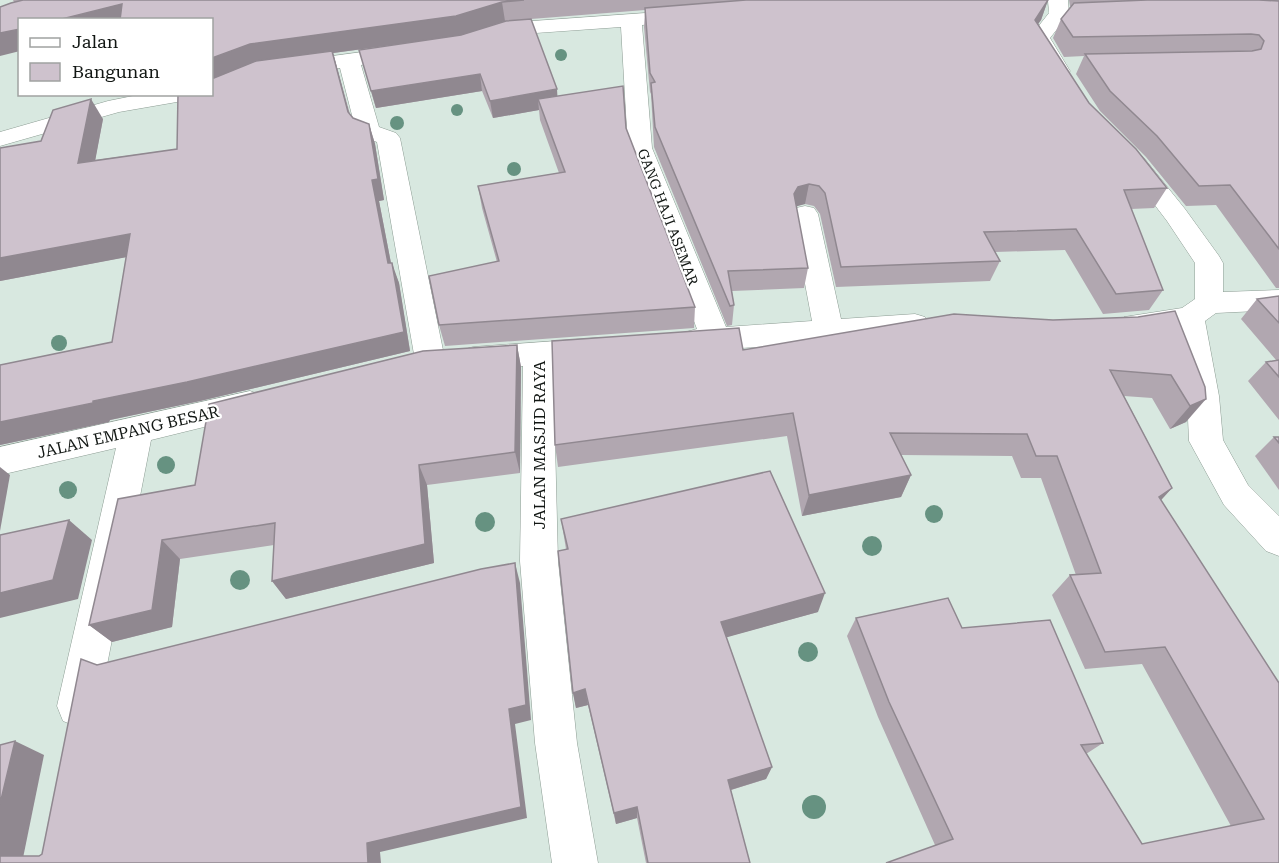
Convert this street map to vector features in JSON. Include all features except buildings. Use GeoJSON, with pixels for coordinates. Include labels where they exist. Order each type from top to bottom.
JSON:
{"type":"FeatureCollection","features":[{"type":"Feature","properties":{"kind":"street"},"geometry":{"type":"LineString","coordinates":[[474,40],[505,29],[631,19],[655,9],[705,14]]}},
{"type":"Feature","properties":{"kind":"street"},"geometry":{"type":"LineString","coordinates":[[1059,9],[1039,38],[1067,73]]}},
{"type":"Feature","properties":{"kind":"street","name":"GANG HAJI ASEMAR"},"geometry":{"type":"LineString","coordinates":[[631,19],[640,148],[716,339]]}},
{"type":"Feature","properties":{"kind":"street"},"geometry":{"type":"LineString","coordinates":[[213,90],[258,73],[429,48]]}},
{"type":"Feature","properties":{"kind":"street"},"geometry":{"type":"LineString","coordinates":[[349,60],[368,131],[388,138],[419,363],[538,354]]}},
{"type":"Feature","properties":{"kind":"street"},"geometry":{"type":"LineString","coordinates":[[0,139],[116,106],[174,96]]}},
{"type":"Feature","properties":{"kind":"street"},"geometry":{"type":"LineString","coordinates":[[1120,147],[1169,207],[1209,263],[1199,310],[1206,441],[1236,495],[1274,538],[1279,540]]}},
{"type":"Feature","properties":{"kind":"street"},"geometry":{"type":"LineString","coordinates":[[805,214],[829,332]]}},
{"type":"Feature","properties":{"kind":"street"},"geometry":{"type":"LineString","coordinates":[[1109,327],[1199,310],[1279,300]]}},
{"type":"Feature","properties":{"kind":"street"},"geometry":{"type":"LineString","coordinates":[[671,343],[942,325]]}},
{"type":"Feature","properties":{"kind":"street","name":"JALAN MASJID RAYA"},"geometry":{"type":"LineString","coordinates":[[575,863],[523,563],[538,354],[627,346]]}},
{"type":"Feature","properties":{"kind":"street","name":"JALAN EMPANG BESAR"},"geometry":{"type":"LineString","coordinates":[[0,461],[136,432],[283,396]]}},
{"type":"Feature","properties":{"kind":"street"},"geometry":{"type":"LineString","coordinates":[[71,739],[136,432]]}}]}
